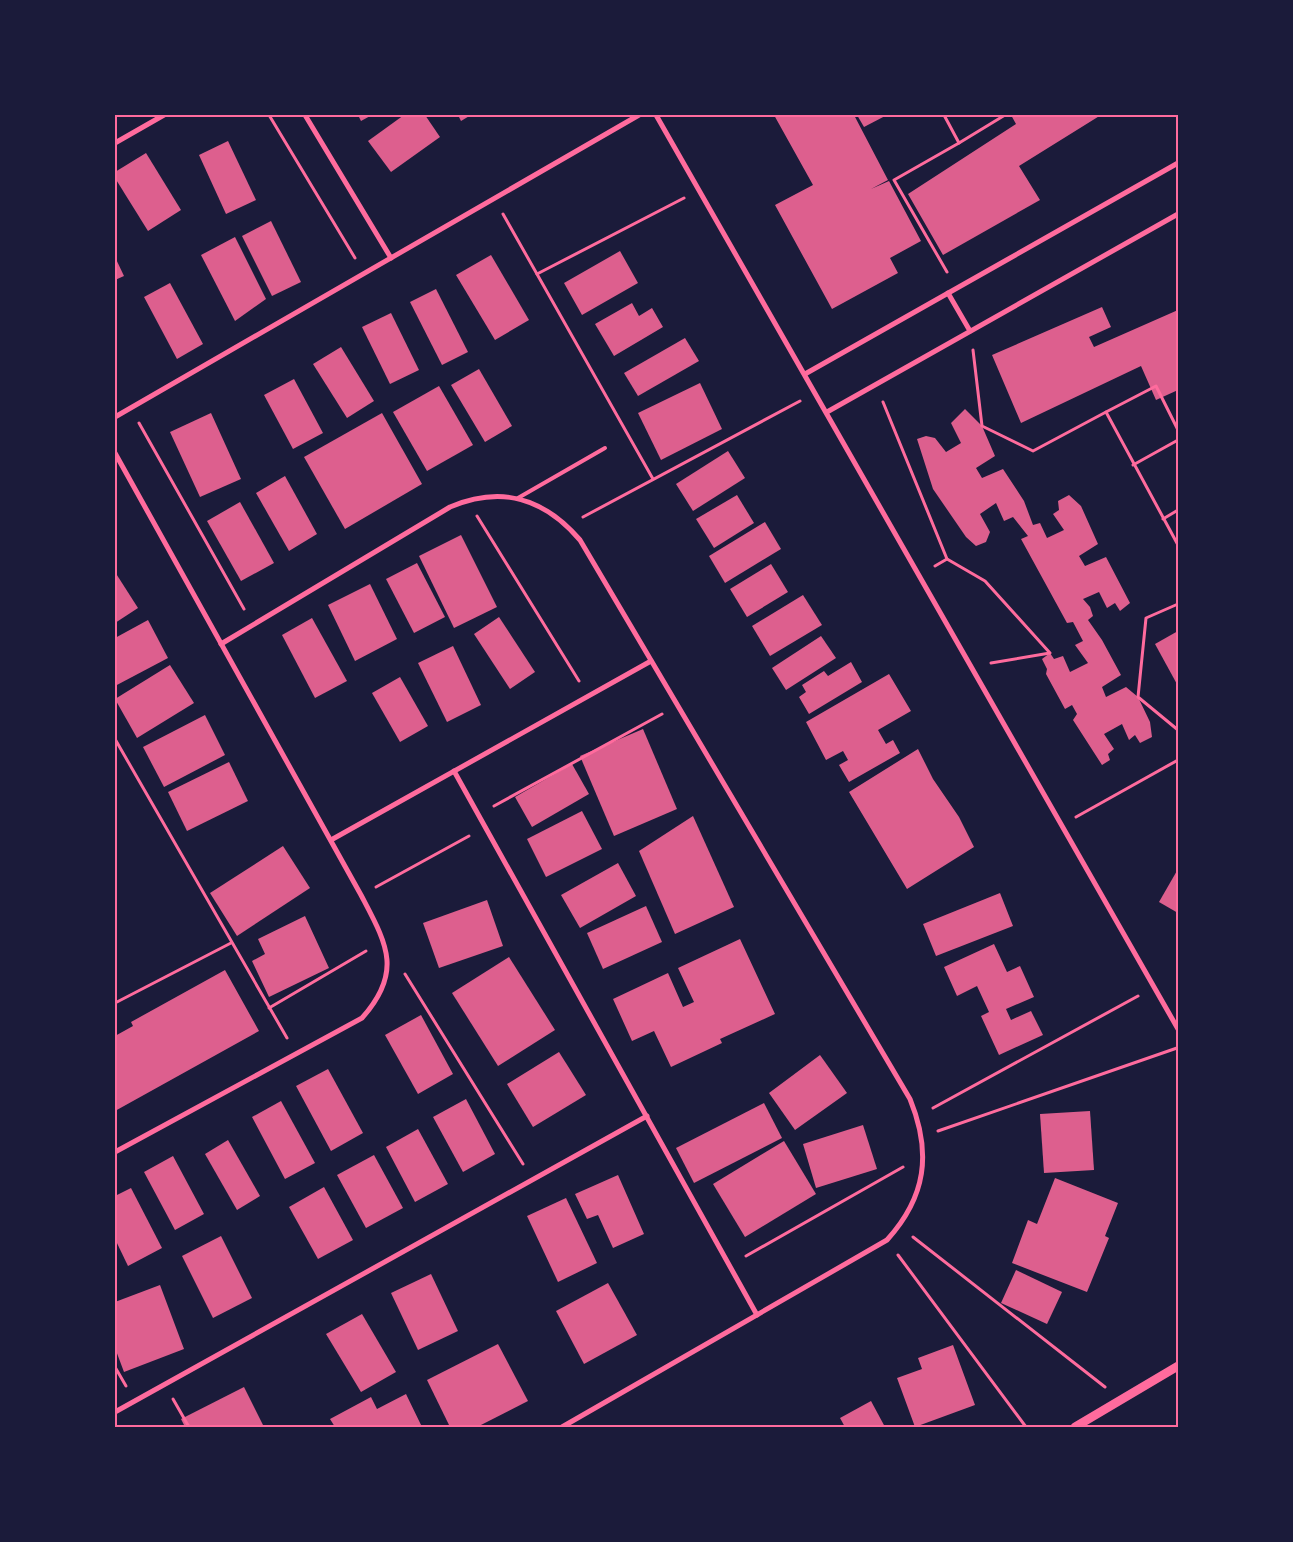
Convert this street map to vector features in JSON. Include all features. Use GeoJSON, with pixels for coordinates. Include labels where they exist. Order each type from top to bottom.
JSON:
{"type":"FeatureCollection","features":[{"type":"Feature","properties":{"kind":"street"},"geometry":{"type":"LineString","coordinates":[[115,143],[164,115]]}},
{"type":"Feature","properties":{"kind":"street"},"geometry":{"type":"LineString","coordinates":[[305,115],[391,258]]}},
{"type":"Feature","properties":{"kind":"street"},"geometry":{"type":"LineString","coordinates":[[115,418],[639,115]]}},
{"type":"Feature","properties":{"kind":"street"},"geometry":{"type":"LineString","coordinates":[[656,115],[816,392],[1178,1029]]}},
{"type":"Feature","properties":{"kind":"street"},"geometry":{"type":"LineString","coordinates":[[805,374],[1178,163]]}},
{"type":"Feature","properties":{"kind":"street"},"geometry":{"type":"LineString","coordinates":[[827,412],[1178,214]]}},
{"type":"Feature","properties":{"kind":"street"},"geometry":{"type":"LineString","coordinates":[[948,293],[970,331]]}},
{"type":"Feature","properties":{"kind":"street"},"geometry":{"type":"LineString","coordinates":[[115,453],[361,895],[384,940],[387,956],[382,990],[374,1005],[362,1018],[115,1152]]}},
{"type":"Feature","properties":{"kind":"street"},"geometry":{"type":"LineString","coordinates":[[221,644],[450,507],[466,500],[492,496],[518,498],[553,513],[580,540],[910,1099],[918,1117],[924,1155],[917,1193],[900,1226],[887,1240],[562,1427]]}},
{"type":"Feature","properties":{"kind":"street"},"geometry":{"type":"LineString","coordinates":[[331,840],[651,661]]}},
{"type":"Feature","properties":{"kind":"street"},"geometry":{"type":"LineString","coordinates":[[454,771],[758,1314]]}},
{"type":"Feature","properties":{"kind":"street"},"geometry":{"type":"LineString","coordinates":[[115,1412],[647,1116]]}},
{"type":"Feature","properties":{"kind":"street"},"geometry":{"type":"LineString","coordinates":[[1074,1427],[1178,1366]]}},
{"type":"Feature","properties":{"kind":"lane"},"geometry":{"type":"LineString","coordinates":[[518,498],[605,448]]}},
{"type":"Feature","properties":{"kind":"path"},"geometry":{"type":"LineString","coordinates":[[269,115],[364,274]]}},
{"type":"Feature","properties":{"kind":"path"},"geometry":{"type":"LineString","coordinates":[[944,115],[959,143]]}},
{"type":"Feature","properties":{"kind":"path"},"geometry":{"type":"LineString","coordinates":[[956,288],[894,180],[1005,115]]}},
{"type":"Feature","properties":{"kind":"path"},"geometry":{"type":"LineString","coordinates":[[537,274],[700,190]]}},
{"type":"Feature","properties":{"kind":"path"},"geometry":{"type":"LineString","coordinates":[[495,198],[653,479]]}},
{"type":"Feature","properties":{"kind":"path"},"geometry":{"type":"LineString","coordinates":[[970,331],[982,426],[1033,451],[1156,386],[1178,430]]}},
{"type":"Feature","properties":{"kind":"path"},"geometry":{"type":"LineString","coordinates":[[876,384],[947,559],[985,581],[1050,653],[971,666]]}},
{"type":"Feature","properties":{"kind":"path"},"geometry":{"type":"LineString","coordinates":[[567,526],[816,392]]}},
{"type":"Feature","properties":{"kind":"path"},"geometry":{"type":"LineString","coordinates":[[130,408],[253,625]]}},
{"type":"Feature","properties":{"kind":"path"},"geometry":{"type":"LineString","coordinates":[[1106,412],[1178,545]]}},
{"type":"Feature","properties":{"kind":"path"},"geometry":{"type":"LineString","coordinates":[[1134,465],[1178,440]]}},
{"type":"Feature","properties":{"kind":"path"},"geometry":{"type":"LineString","coordinates":[[466,500],[589,696]]}},
{"type":"Feature","properties":{"kind":"path"},"geometry":{"type":"LineString","coordinates":[[1164,519],[1178,510]]}},
{"type":"Feature","properties":{"kind":"path"},"geometry":{"type":"LineString","coordinates":[[919,574],[947,559]]}},
{"type":"Feature","properties":{"kind":"path"},"geometry":{"type":"LineString","coordinates":[[1178,604],[1146,618],[1138,697],[1178,730]]}},
{"type":"Feature","properties":{"kind":"path"},"geometry":{"type":"LineString","coordinates":[[478,815],[678,706]]}},
{"type":"Feature","properties":{"kind":"path"},"geometry":{"type":"LineString","coordinates":[[115,740],[296,1054]]}},
{"type":"Feature","properties":{"kind":"path"},"geometry":{"type":"LineString","coordinates":[[1062,825],[1178,760]]}},
{"type":"Feature","properties":{"kind":"path"},"geometry":{"type":"LineString","coordinates":[[361,895],[485,827]]}},
{"type":"Feature","properties":{"kind":"path"},"geometry":{"type":"LineString","coordinates":[[269,1008],[384,940]]}},
{"type":"Feature","properties":{"kind":"path"},"geometry":{"type":"LineString","coordinates":[[115,1003],[232,943]]}},
{"type":"Feature","properties":{"kind":"path"},"geometry":{"type":"LineString","coordinates":[[405,973],[533,1179]]}},
{"type":"Feature","properties":{"kind":"path"},"geometry":{"type":"LineString","coordinates":[[918,1117],[1154,987]]}},
{"type":"Feature","properties":{"kind":"path"},"geometry":{"type":"LineString","coordinates":[[922,1136],[1178,1048]]}},
{"type":"Feature","properties":{"kind":"path"},"geometry":{"type":"LineString","coordinates":[[730,1265],[924,1155]]}},
{"type":"Feature","properties":{"kind":"path"},"geometry":{"type":"LineString","coordinates":[[900,1226],[1122,1399]]}},
{"type":"Feature","properties":{"kind":"path"},"geometry":{"type":"LineString","coordinates":[[887,1240],[1026,1427]]}},
{"type":"Feature","properties":{"kind":"path"},"geometry":{"type":"LineString","coordinates":[[164,1384],[189,1427]]}},
{"type":"Feature","properties":{"kind":"building"},"geometry":{"type":"Polygon","coordinates":[[[358,115],[372,115],[361,121],[358,115]]]}},
{"type":"Feature","properties":{"kind":"building"},"geometry":{"type":"Polygon","coordinates":[[[404,115],[425,115],[440,137],[391,172],[368,141],[404,115]]]}},
{"type":"Feature","properties":{"kind":"building"},"geometry":{"type":"Polygon","coordinates":[[[458,115],[471,115],[461,121],[458,115]]]}},
{"type":"Feature","properties":{"kind":"building"},"geometry":{"type":"Polygon","coordinates":[[[774,115],[854,115],[888,180],[871,189],[889,181],[921,241],[890,258],[898,273],[832,309],[775,205],[813,185],[774,115]]]}},
{"type":"Feature","properties":{"kind":"building"},"geometry":{"type":"Polygon","coordinates":[[[857,115],[887,115],[864,127],[857,115]]]}},
{"type":"Feature","properties":{"kind":"building"},"geometry":{"type":"Polygon","coordinates":[[[1011,115],[1101,115],[1019,166],[1040,200],[943,255],[908,194],[1016,124],[1011,115]]]}},
{"type":"Feature","properties":{"kind":"building"},"geometry":{"type":"Polygon","coordinates":[[[228,141],[256,200],[226,214],[199,155],[228,141]]]}},
{"type":"Feature","properties":{"kind":"building"},"geometry":{"type":"Polygon","coordinates":[[[146,153],[181,210],[148,231],[115,178],[115,172],[146,153]]]}},
{"type":"Feature","properties":{"kind":"building"},"geometry":{"type":"Polygon","coordinates":[[[271,221],[301,282],[272,296],[242,236],[271,221]]]}},
{"type":"Feature","properties":{"kind":"building"},"geometry":{"type":"Polygon","coordinates":[[[235,237],[266,299],[235,321],[201,255],[235,237]]]}},
{"type":"Feature","properties":{"kind":"building"},"geometry":{"type":"Polygon","coordinates":[[[620,251],[638,283],[582,315],[564,283],[620,251]]]}},
{"type":"Feature","properties":{"kind":"building"},"geometry":{"type":"Polygon","coordinates":[[[491,255],[529,320],[495,340],[456,275],[491,255]]]}},
{"type":"Feature","properties":{"kind":"building"},"geometry":{"type":"Polygon","coordinates":[[[115,257],[124,276],[115,280],[115,257]]]}},
{"type":"Feature","properties":{"kind":"building"},"geometry":{"type":"Polygon","coordinates":[[[170,283],[203,344],[177,359],[144,297],[170,283]]]}},
{"type":"Feature","properties":{"kind":"building"},"geometry":{"type":"Polygon","coordinates":[[[436,289],[468,352],[442,365],[410,302],[436,289]]]}},
{"type":"Feature","properties":{"kind":"building"},"geometry":{"type":"Polygon","coordinates":[[[632,303],[639,316],[652,308],[663,327],[614,356],[595,324],[632,303]]]}},
{"type":"Feature","properties":{"kind":"building"},"geometry":{"type":"Polygon","coordinates":[[[1102,307],[1111,327],[1089,337],[1094,347],[1178,310],[1178,390],[1156,400],[1141,366],[1021,423],[992,355],[1102,307]]]}},
{"type":"Feature","properties":{"kind":"building"},"geometry":{"type":"Polygon","coordinates":[[[391,313],[419,370],[390,384],[362,327],[391,313]]]}},
{"type":"Feature","properties":{"kind":"building"},"geometry":{"type":"Polygon","coordinates":[[[685,338],[699,361],[638,396],[624,373],[685,338]]]}},
{"type":"Feature","properties":{"kind":"building"},"geometry":{"type":"Polygon","coordinates":[[[341,347],[374,401],[347,418],[313,364],[341,347]]]}},
{"type":"Feature","properties":{"kind":"building"},"geometry":{"type":"Polygon","coordinates":[[[479,369],[512,426],[485,442],[451,385],[479,369]]]}},
{"type":"Feature","properties":{"kind":"building"},"geometry":{"type":"Polygon","coordinates":[[[294,379],[323,433],[293,449],[264,395],[294,379]]]}},
{"type":"Feature","properties":{"kind":"building"},"geometry":{"type":"Polygon","coordinates":[[[700,383],[722,429],[661,460],[638,413],[700,383]]]}},
{"type":"Feature","properties":{"kind":"building"},"geometry":{"type":"Polygon","coordinates":[[[439,386],[473,445],[427,471],[393,412],[439,386]]]}},
{"type":"Feature","properties":{"kind":"building"},"geometry":{"type":"Polygon","coordinates":[[[965,409],[982,426],[995,456],[976,468],[982,478],[1003,469],[1024,501],[1033,525],[1040,523],[1047,538],[1064,530],[1053,514],[1059,510],[1058,501],[1069,495],[1081,506],[1098,544],[1079,556],[1085,566],[1106,557],[1130,603],[1120,611],[1115,603],[1107,608],[1099,592],[1083,599],[1090,607],[1093,616],[1088,620],[1102,640],[1121,675],[1102,687],[1106,697],[1126,687],[1138,697],[1150,722],[1152,737],[1140,743],[1135,735],[1129,740],[1122,724],[1104,734],[1114,749],[1108,754],[1110,760],[1102,765],[1073,720],[1077,714],[1072,705],[1065,709],[1046,674],[1047,669],[1042,659],[1050,653],[1054,659],[1063,656],[1070,672],[1088,663],[1075,645],[1083,641],[1073,622],[1067,623],[1021,539],[1028,536],[1013,517],[1004,521],[996,503],[980,514],[990,532],[986,542],[976,546],[966,537],[933,489],[917,439],[926,436],[935,438],[946,452],[961,443],[951,423],[965,409]]]}},
{"type":"Feature","properties":{"kind":"building"},"geometry":{"type":"Polygon","coordinates":[[[211,413],[241,479],[200,497],[170,432],[211,413]]]}},
{"type":"Feature","properties":{"kind":"building"},"geometry":{"type":"Polygon","coordinates":[[[382,413],[422,484],[345,529],[304,457],[382,413]]]}},
{"type":"Feature","properties":{"kind":"building"},"geometry":{"type":"Polygon","coordinates":[[[728,451],[745,478],[693,511],[676,484],[728,451]]]}},
{"type":"Feature","properties":{"kind":"building"},"geometry":{"type":"Polygon","coordinates":[[[285,476],[317,534],[289,551],[256,493],[285,476]]]}},
{"type":"Feature","properties":{"kind":"building"},"geometry":{"type":"Polygon","coordinates":[[[737,495],[754,523],[714,548],[696,519],[737,495]]]}},
{"type":"Feature","properties":{"kind":"building"},"geometry":{"type":"Polygon","coordinates":[[[240,502],[274,563],[241,581],[207,521],[240,502]]]}},
{"type":"Feature","properties":{"kind":"building"},"geometry":{"type":"Polygon","coordinates":[[[765,522],[781,549],[725,583],[709,556],[765,522]]]}},
{"type":"Feature","properties":{"kind":"building"},"geometry":{"type":"Polygon","coordinates":[[[461,535],[497,607],[454,628],[419,556],[461,535]]]}},
{"type":"Feature","properties":{"kind":"building"},"geometry":{"type":"Polygon","coordinates":[[[417,563],[445,617],[414,633],[386,579],[417,563]]]}},
{"type":"Feature","properties":{"kind":"building"},"geometry":{"type":"Polygon","coordinates":[[[771,564],[788,592],[747,617],[730,589],[771,564]]]}},
{"type":"Feature","properties":{"kind":"building"},"geometry":{"type":"Polygon","coordinates":[[[115,572],[138,608],[115,623],[115,572]]]}},
{"type":"Feature","properties":{"kind":"building"},"geometry":{"type":"Polygon","coordinates":[[[370,584],[397,639],[355,661],[328,605],[370,584]]]}},
{"type":"Feature","properties":{"kind":"building"},"geometry":{"type":"Polygon","coordinates":[[[803,595],[822,625],[770,656],[752,626],[803,595]]]}},
{"type":"Feature","properties":{"kind":"building"},"geometry":{"type":"Polygon","coordinates":[[[499,617],[535,672],[510,689],[474,634],[499,617]]]}},
{"type":"Feature","properties":{"kind":"building"},"geometry":{"type":"Polygon","coordinates":[[[312,618],[347,681],[315,698],[282,635],[312,618]]]}},
{"type":"Feature","properties":{"kind":"building"},"geometry":{"type":"Polygon","coordinates":[[[148,620],[168,658],[115,686],[115,638],[148,620]]]}},
{"type":"Feature","properties":{"kind":"building"},"geometry":{"type":"Polygon","coordinates":[[[1178,631],[1178,686],[1155,644],[1178,631]]]}},
{"type":"Feature","properties":{"kind":"building"},"geometry":{"type":"Polygon","coordinates":[[[821,636],[836,658],[786,690],[772,668],[821,636]]]}},
{"type":"Feature","properties":{"kind":"building"},"geometry":{"type":"Polygon","coordinates":[[[453,646],[481,705],[447,722],[418,663],[453,646]]]}},
{"type":"Feature","properties":{"kind":"building"},"geometry":{"type":"Polygon","coordinates":[[[851,662],[862,682],[809,714],[799,697],[806,692],[802,685],[824,671],[828,676],[851,662]]]}},
{"type":"Feature","properties":{"kind":"building"},"geometry":{"type":"Polygon","coordinates":[[[170,665],[194,703],[137,738],[115,699],[170,665]]]}},
{"type":"Feature","properties":{"kind":"building"},"geometry":{"type":"Polygon","coordinates":[[[889,674],[911,711],[878,730],[886,744],[893,740],[900,753],[849,782],[839,765],[848,760],[843,751],[826,760],[806,722],[889,674]]]}},
{"type":"Feature","properties":{"kind":"building"},"geometry":{"type":"Polygon","coordinates":[[[400,677],[428,726],[400,742],[372,693],[400,677]]]}},
{"type":"Feature","properties":{"kind":"building"},"geometry":{"type":"Polygon","coordinates":[[[205,715],[225,755],[164,787],[143,747],[205,715]]]}},
{"type":"Feature","properties":{"kind":"building"},"geometry":{"type":"Polygon","coordinates":[[[643,729],[677,809],[614,836],[580,756],[643,729]]]}},
{"type":"Feature","properties":{"kind":"building"},"geometry":{"type":"Polygon","coordinates":[[[918,749],[933,779],[959,817],[974,847],[907,889],[849,792],[918,749]]]}},
{"type":"Feature","properties":{"kind":"building"},"geometry":{"type":"Polygon","coordinates":[[[229,762],[248,801],[187,831],[168,792],[229,762]]]}},
{"type":"Feature","properties":{"kind":"building"},"geometry":{"type":"Polygon","coordinates":[[[572,764],[589,794],[532,827],[515,797],[572,764]]]}},
{"type":"Feature","properties":{"kind":"building"},"geometry":{"type":"Polygon","coordinates":[[[582,811],[602,849],[546,877],[527,839],[582,811]]]}},
{"type":"Feature","properties":{"kind":"building"},"geometry":{"type":"Polygon","coordinates":[[[693,816],[734,907],[675,934],[639,851],[693,816]]]}},
{"type":"Feature","properties":{"kind":"building"},"geometry":{"type":"Polygon","coordinates":[[[283,846],[310,888],[237,936],[210,893],[283,846]]]}},
{"type":"Feature","properties":{"kind":"building"},"geometry":{"type":"Polygon","coordinates":[[[618,863],[636,896],[580,928],[561,895],[618,863]]]}},
{"type":"Feature","properties":{"kind":"building"},"geometry":{"type":"Polygon","coordinates":[[[1178,869],[1178,913],[1159,902],[1178,869]]]}},
{"type":"Feature","properties":{"kind":"building"},"geometry":{"type":"Polygon","coordinates":[[[1000,893],[1013,926],[936,956],[923,924],[1000,893]]]}},
{"type":"Feature","properties":{"kind":"building"},"geometry":{"type":"Polygon","coordinates":[[[487,900],[503,946],[439,968],[423,923],[487,900]]]}},
{"type":"Feature","properties":{"kind":"building"},"geometry":{"type":"Polygon","coordinates":[[[646,906],[662,942],[603,969],[587,933],[646,906]]]}},
{"type":"Feature","properties":{"kind":"building"},"geometry":{"type":"Polygon","coordinates":[[[305,916],[329,968],[269,997],[252,961],[265,954],[258,939],[305,916]]]}},
{"type":"Feature","properties":{"kind":"building"},"geometry":{"type":"Polygon","coordinates":[[[740,939],[775,1014],[720,1039],[722,1043],[671,1067],[654,1031],[632,1041],[613,999],[668,973],[683,1007],[694,1002],[678,968],[740,939]]]}},
{"type":"Feature","properties":{"kind":"building"},"geometry":{"type":"Polygon","coordinates":[[[994,944],[1007,972],[1020,966],[1034,997],[1006,1009],[1011,1020],[1031,1011],[1043,1035],[999,1055],[981,1016],[989,1012],[977,986],[957,996],[944,967],[994,944]]]}},
{"type":"Feature","properties":{"kind":"building"},"geometry":{"type":"Polygon","coordinates":[[[509,957],[555,1030],[498,1066],[452,993],[509,957]]]}},
{"type":"Feature","properties":{"kind":"building"},"geometry":{"type":"Polygon","coordinates":[[[225,970],[259,1031],[115,1111],[115,1036],[133,1026],[131,1022],[225,970]]]}},
{"type":"Feature","properties":{"kind":"building"},"geometry":{"type":"Polygon","coordinates":[[[421,1015],[453,1074],[418,1094],[385,1035],[421,1015]]]}},
{"type":"Feature","properties":{"kind":"building"},"geometry":{"type":"Polygon","coordinates":[[[559,1052],[586,1095],[533,1127],[507,1084],[559,1052]]]}},
{"type":"Feature","properties":{"kind":"building"},"geometry":{"type":"Polygon","coordinates":[[[820,1055],[847,1093],[795,1130],[769,1093],[820,1055]]]}},
{"type":"Feature","properties":{"kind":"building"},"geometry":{"type":"Polygon","coordinates":[[[328,1069],[363,1133],[331,1151],[296,1086],[328,1069]]]}},
{"type":"Feature","properties":{"kind":"building"},"geometry":{"type":"Polygon","coordinates":[[[466,1099],[495,1154],[463,1172],[433,1117],[466,1099]]]}},
{"type":"Feature","properties":{"kind":"building"},"geometry":{"type":"Polygon","coordinates":[[[281,1101],[315,1163],[285,1179],[252,1117],[281,1101]]]}},
{"type":"Feature","properties":{"kind":"building"},"geometry":{"type":"Polygon","coordinates":[[[764,1103],[782,1138],[694,1183],[676,1148],[764,1103]]]}},
{"type":"Feature","properties":{"kind":"building"},"geometry":{"type":"Polygon","coordinates":[[[1090,1111],[1094,1170],[1044,1173],[1040,1114],[1090,1111]]]}},
{"type":"Feature","properties":{"kind":"building"},"geometry":{"type":"Polygon","coordinates":[[[863,1125],[877,1169],[816,1188],[803,1144],[863,1125]]]}},
{"type":"Feature","properties":{"kind":"building"},"geometry":{"type":"Polygon","coordinates":[[[418,1129],[448,1184],[415,1202],[386,1147],[418,1129]]]}},
{"type":"Feature","properties":{"kind":"building"},"geometry":{"type":"Polygon","coordinates":[[[228,1140],[260,1196],[237,1210],[205,1154],[228,1140]]]}},
{"type":"Feature","properties":{"kind":"building"},"geometry":{"type":"Polygon","coordinates":[[[784,1141],[816,1194],[745,1237],[713,1184],[784,1141]]]}},
{"type":"Feature","properties":{"kind":"building"},"geometry":{"type":"Polygon","coordinates":[[[374,1155],[403,1208],[366,1228],[337,1175],[374,1155]]]}},
{"type":"Feature","properties":{"kind":"building"},"geometry":{"type":"Polygon","coordinates":[[[173,1156],[204,1214],[175,1230],[144,1172],[173,1156]]]}},
{"type":"Feature","properties":{"kind":"building"},"geometry":{"type":"Polygon","coordinates":[[[618,1175],[644,1234],[613,1248],[598,1215],[587,1219],[575,1194],[618,1175]]]}},
{"type":"Feature","properties":{"kind":"building"},"geometry":{"type":"Polygon","coordinates":[[[1055,1178],[1118,1203],[1105,1236],[1109,1238],[1087,1292],[1012,1263],[1028,1220],[1037,1224],[1055,1178]]]}},
{"type":"Feature","properties":{"kind":"building"},"geometry":{"type":"Polygon","coordinates":[[[324,1187],[353,1240],[318,1259],[289,1207],[324,1187]]]}},
{"type":"Feature","properties":{"kind":"building"},"geometry":{"type":"Polygon","coordinates":[[[131,1188],[162,1248],[128,1266],[115,1239],[115,1196],[131,1188]]]}},
{"type":"Feature","properties":{"kind":"building"},"geometry":{"type":"Polygon","coordinates":[[[566,1198],[597,1263],[558,1282],[527,1216],[566,1198]]]}},
{"type":"Feature","properties":{"kind":"building"},"geometry":{"type":"Polygon","coordinates":[[[221,1236],[252,1298],[213,1318],[182,1256],[221,1236]]]}},
{"type":"Feature","properties":{"kind":"building"},"geometry":{"type":"Polygon","coordinates":[[[1016,1270],[1062,1292],[1047,1324],[1001,1303],[1016,1270]]]}},
{"type":"Feature","properties":{"kind":"building"},"geometry":{"type":"Polygon","coordinates":[[[431,1274],[458,1331],[418,1350],[391,1293],[431,1274]]]}},
{"type":"Feature","properties":{"kind":"building"},"geometry":{"type":"Polygon","coordinates":[[[608,1283],[637,1335],[584,1364],[556,1311],[608,1283]]]}},
{"type":"Feature","properties":{"kind":"building"},"geometry":{"type":"Polygon","coordinates":[[[160,1285],[184,1349],[124,1372],[115,1348],[115,1302],[160,1285]]]}},
{"type":"Feature","properties":{"kind":"building"},"geometry":{"type":"Polygon","coordinates":[[[362,1314],[396,1372],[361,1392],[326,1334],[362,1314]]]}},
{"type":"Feature","properties":{"kind":"building"},"geometry":{"type":"Polygon","coordinates":[[[498,1344],[528,1401],[477,1427],[450,1427],[427,1380],[498,1344]]]}},
{"type":"Feature","properties":{"kind":"building"},"geometry":{"type":"Polygon","coordinates":[[[953,1345],[975,1405],[915,1427],[897,1378],[922,1369],[918,1358],[953,1345]]]}},
{"type":"Feature","properties":{"kind":"building"},"geometry":{"type":"Polygon","coordinates":[[[244,1387],[264,1427],[185,1427],[181,1419],[244,1387]]]}},
{"type":"Feature","properties":{"kind":"building"},"geometry":{"type":"Polygon","coordinates":[[[406,1394],[422,1427],[335,1427],[330,1419],[371,1397],[377,1409],[406,1394]]]}},
{"type":"Feature","properties":{"kind":"building"},"geometry":{"type":"Polygon","coordinates":[[[871,1401],[885,1427],[845,1427],[840,1418],[871,1401]]]}}]}
